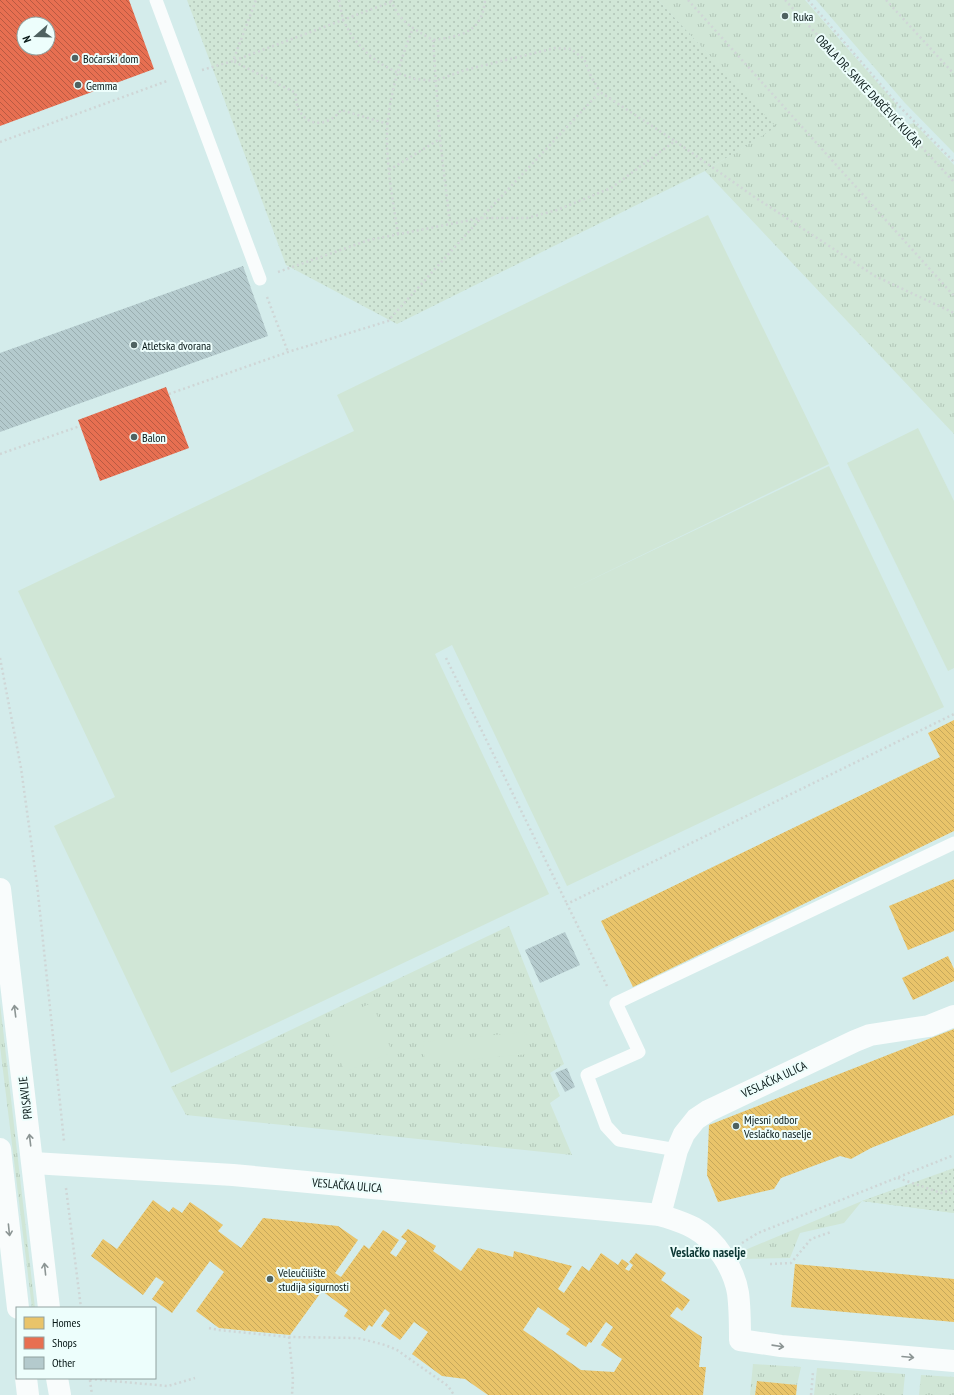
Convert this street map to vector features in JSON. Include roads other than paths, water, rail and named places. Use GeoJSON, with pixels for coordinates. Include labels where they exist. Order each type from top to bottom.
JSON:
{"type":"FeatureCollection","features":[{"type":"Feature","properties":{"kind":"street","name":"PRISAVLJE"},"geometry":{"type":"LineString","coordinates":[[0,889],[49,1307]]}},
{"type":"Feature","properties":{"kind":"street","name":"VESLAČKA ULICA"},"geometry":{"type":"LineString","coordinates":[[660,1215],[677,1150],[684,1134],[696,1119],[708,1111],[870,1035],[929,1026],[954,1016]]}},
{"type":"Feature","properties":{"kind":"street"},"geometry":{"type":"LineString","coordinates":[[0,1149],[18,1307]]}},
{"type":"Feature","properties":{"kind":"street","name":"VESLAČKA ULICA"},"geometry":{"type":"LineString","coordinates":[[33,1163],[233,1175],[660,1215],[696,1229],[713,1244],[729,1266],[738,1292],[740,1340],[781,1346],[954,1362]]}},
{"type":"Feature","properties":{"kind":"street"},"geometry":{"type":"LineString","coordinates":[[26,1379],[28,1395]]}},
{"type":"Feature","properties":{"kind":"street"},"geometry":{"type":"LineString","coordinates":[[57,1379],[60,1395]]}},
{"type":"Feature","properties":{"kind":"lane"},"geometry":{"type":"LineString","coordinates":[[156,0],[260,278]]}},
{"type":"Feature","properties":{"kind":"lane"},"geometry":{"type":"LineString","coordinates":[[677,1150],[619,1140],[606,1126],[586,1075],[639,1052],[616,1003],[954,843]]}},
{"type":"Feature","properties":{"kind":"place","name":"Ruka"},"geometry":{"type":"Point","coordinates":[785,16]}},
{"type":"Feature","properties":{"kind":"place","name":"Boćarski dom"},"geometry":{"type":"Point","coordinates":[75,58]}},
{"type":"Feature","properties":{"kind":"place","name":"Gemma"},"geometry":{"type":"Point","coordinates":[78,85]}},
{"type":"Feature","properties":{"kind":"place","name":"Atletska dvorana"},"geometry":{"type":"Point","coordinates":[134,345]}},
{"type":"Feature","properties":{"kind":"place","name":"Balon"},"geometry":{"type":"Point","coordinates":[134,437]}},
{"type":"Feature","properties":{"kind":"place","name":"Mjesni odbor Veslačko naselje"},"geometry":{"type":"Point","coordinates":[736,1126]}},
{"type":"Feature","properties":{"kind":"place","name":"Veleučilište studija sigurnosti"},"geometry":{"type":"Point","coordinates":[270,1279]}},
{"type":"Feature","properties":{"kind":"district","name":"Veslačko naselje"},"geometry":{"type":"Point","coordinates":[708,1252]}}]}
